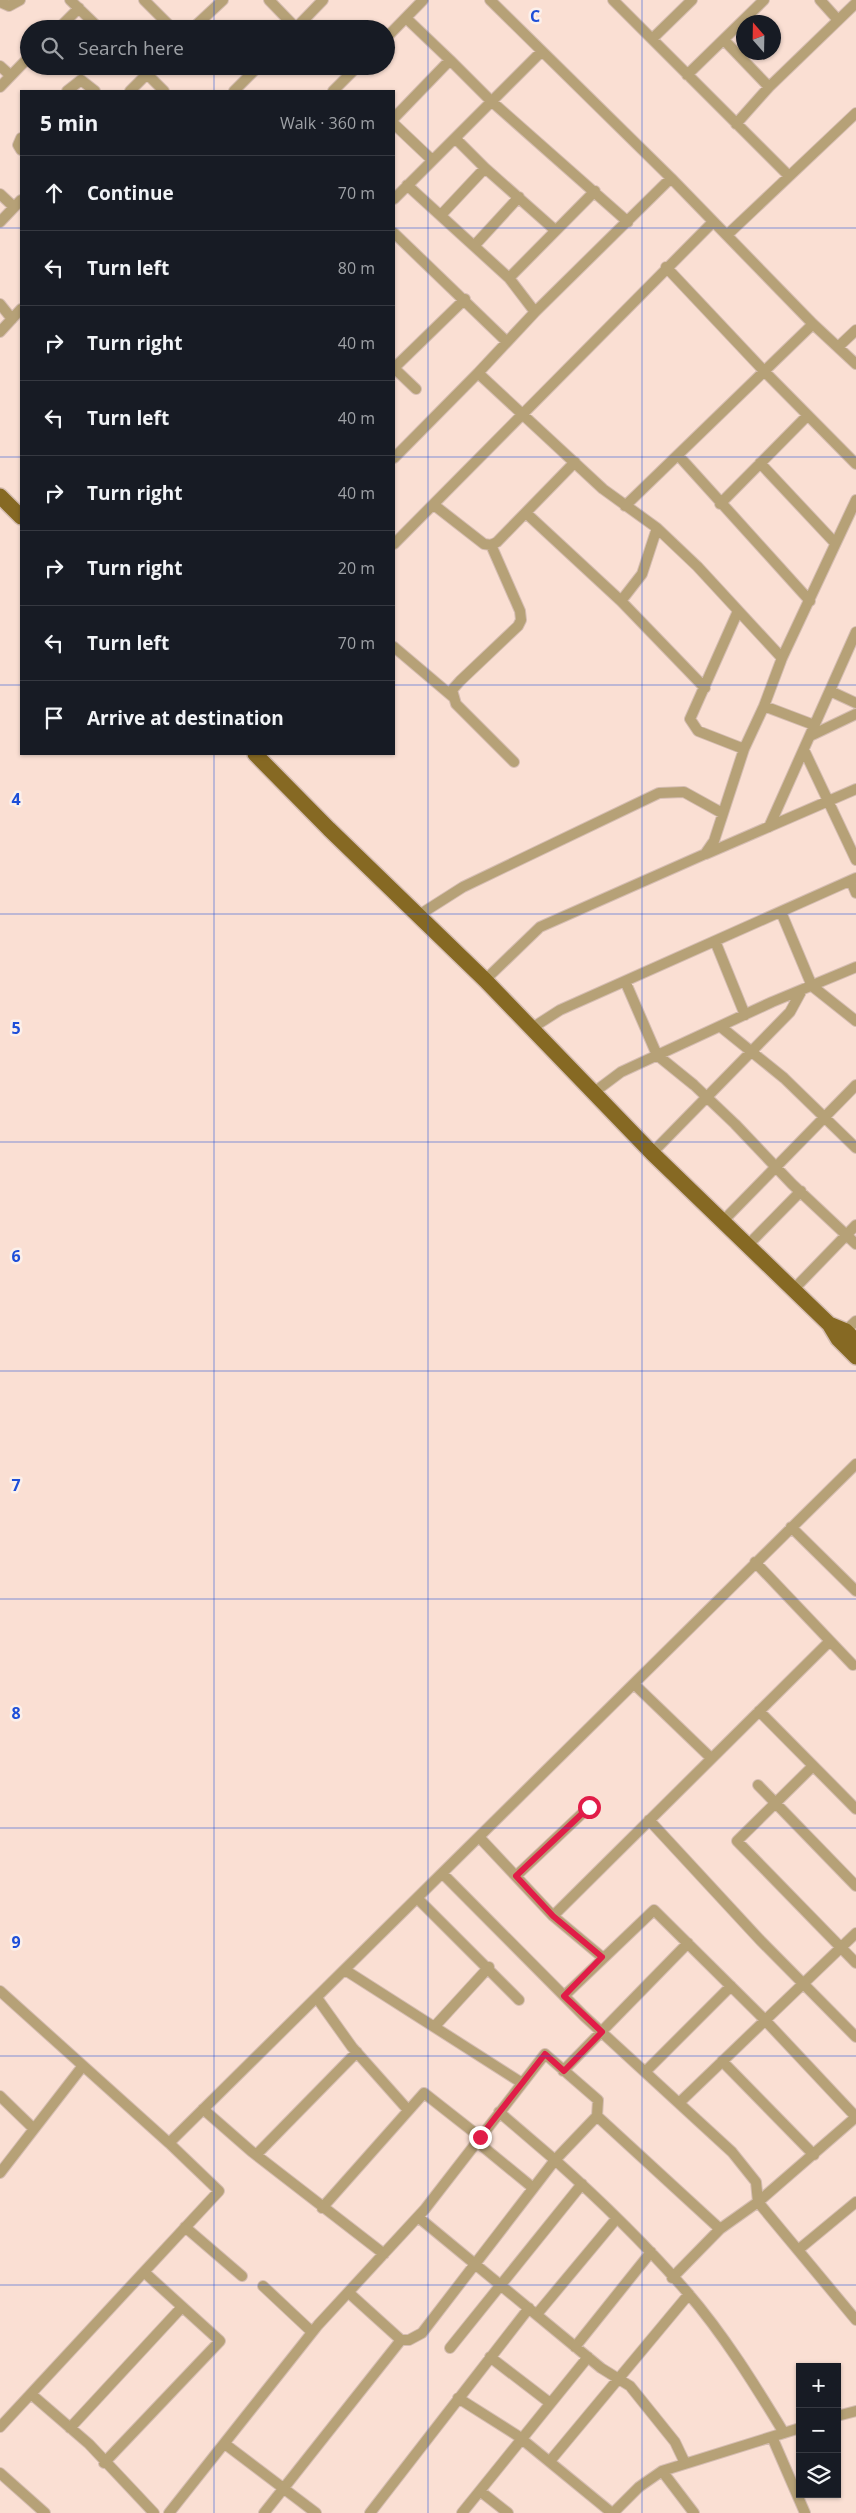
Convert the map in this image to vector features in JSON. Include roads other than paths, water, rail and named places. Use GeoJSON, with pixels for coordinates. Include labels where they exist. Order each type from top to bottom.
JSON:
{"type":"FeatureCollection","features":[{"type":"Feature","properties":{"kind":"main road"},"geometry":{"type":"LineString","coordinates":[[0,496],[20,516]]}},
{"type":"Feature","properties":{"kind":"main road"},"geometry":{"type":"LineString","coordinates":[[256,755],[329,829],[485,980],[652,1153],[722,1222],[829,1324],[849,1333],[856,1358]]}},
{"type":"Feature","properties":{"kind":"street"},"geometry":{"type":"LineString","coordinates":[[0,2],[9,6],[20,0]]}},
{"type":"Feature","properties":{"kind":"street"},"geometry":{"type":"LineString","coordinates":[[70,0],[91,20]]}},
{"type":"Feature","properties":{"kind":"street"},"geometry":{"type":"LineString","coordinates":[[144,0],[164,20]]}},
{"type":"Feature","properties":{"kind":"street"},"geometry":{"type":"LineString","coordinates":[[201,20],[222,0]]}},
{"type":"Feature","properties":{"kind":"street"},"geometry":{"type":"LineString","coordinates":[[268,0],[288,20]]}},
{"type":"Feature","properties":{"kind":"street"},"geometry":{"type":"LineString","coordinates":[[304,20],[323,0]]}},
{"type":"Feature","properties":{"kind":"street"},"geometry":{"type":"LineString","coordinates":[[395,29],[423,0]]}},
{"type":"Feature","properties":{"kind":"street"},"geometry":{"type":"LineString","coordinates":[[492,0],[541,52],[671,178],[813,324],[856,364]]}},
{"type":"Feature","properties":{"kind":"street"},"geometry":{"type":"LineString","coordinates":[[613,0],[789,176]]}},
{"type":"Feature","properties":{"kind":"street"},"geometry":{"type":"LineString","coordinates":[[652,40],[692,0]]}},
{"type":"Feature","properties":{"kind":"street"},"geometry":{"type":"LineString","coordinates":[[687,75],[764,0]]}},
{"type":"Feature","properties":{"kind":"street"},"geometry":{"type":"LineString","coordinates":[[820,0],[838,20]]}},
{"type":"Feature","properties":{"kind":"street"},"geometry":{"type":"LineString","coordinates":[[736,124],[769,87],[856,3]]}},
{"type":"Feature","properties":{"kind":"street"},"geometry":{"type":"LineString","coordinates":[[67,20],[79,8]]}},
{"type":"Feature","properties":{"kind":"street"},"geometry":{"type":"LineString","coordinates":[[406,18],[490,100],[628,222]]}},
{"type":"Feature","properties":{"kind":"street"},"geometry":{"type":"LineString","coordinates":[[724,40],[769,87]]}},
{"type":"Feature","properties":{"kind":"street"},"geometry":{"type":"LineString","coordinates":[[395,198],[490,100],[541,52]]}},
{"type":"Feature","properties":{"kind":"street"},"geometry":{"type":"LineString","coordinates":[[395,117],[450,60]]}},
{"type":"Feature","properties":{"kind":"street"},"geometry":{"type":"LineString","coordinates":[[0,66],[10,75]]}},
{"type":"Feature","properties":{"kind":"street"},"geometry":{"type":"LineString","coordinates":[[0,87],[20,66]]}},
{"type":"Feature","properties":{"kind":"street"},"geometry":{"type":"LineString","coordinates":[[131,90],[146,75]]}},
{"type":"Feature","properties":{"kind":"street"},"geometry":{"type":"LineString","coordinates":[[148,75],[163,90]]}},
{"type":"Feature","properties":{"kind":"street"},"geometry":{"type":"LineString","coordinates":[[235,90],[249,75]]}},
{"type":"Feature","properties":{"kind":"street"},"geometry":{"type":"LineString","coordinates":[[334,90],[349,75]]}},
{"type":"Feature","properties":{"kind":"street"},"geometry":{"type":"LineString","coordinates":[[68,90],[81,80],[94,90]]}},
{"type":"Feature","properties":{"kind":"street"},"geometry":{"type":"LineString","coordinates":[[727,235],[856,113]]}},
{"type":"Feature","properties":{"kind":"street"},"geometry":{"type":"LineString","coordinates":[[395,125],[432,160]]}},
{"type":"Feature","properties":{"kind":"street"},"geometry":{"type":"LineString","coordinates":[[455,138],[485,168],[555,230]]}},
{"type":"Feature","properties":{"kind":"street"},"geometry":{"type":"LineString","coordinates":[[441,215],[485,168]]}},
{"type":"Feature","properties":{"kind":"street"},"geometry":{"type":"LineString","coordinates":[[396,453],[478,373],[534,312],[671,178]]}},
{"type":"Feature","properties":{"kind":"street"},"geometry":{"type":"LineString","coordinates":[[407,185],[509,278],[534,312]]}},
{"type":"Feature","properties":{"kind":"street"},"geometry":{"type":"LineString","coordinates":[[509,278],[595,191]]}},
{"type":"Feature","properties":{"kind":"street"},"geometry":{"type":"LineString","coordinates":[[0,194],[18,203],[0,222]]}},
{"type":"Feature","properties":{"kind":"street"},"geometry":{"type":"LineString","coordinates":[[474,246],[519,197]]}},
{"type":"Feature","properties":{"kind":"street"},"geometry":{"type":"LineString","coordinates":[[395,539],[434,505],[521,414],[713,222]]}},
{"type":"Feature","properties":{"kind":"street"},"geometry":{"type":"LineString","coordinates":[[395,233],[465,299],[507,342]]}},
{"type":"Feature","properties":{"kind":"street"},"geometry":{"type":"LineString","coordinates":[[666,267],[807,416],[856,464]]}},
{"type":"Feature","properties":{"kind":"street"},"geometry":{"type":"LineString","coordinates":[[395,367],[465,299]]}},
{"type":"Feature","properties":{"kind":"street"},"geometry":{"type":"LineString","coordinates":[[0,304],[12,319]]}},
{"type":"Feature","properties":{"kind":"street"},"geometry":{"type":"LineString","coordinates":[[0,332],[20,310]]}},
{"type":"Feature","properties":{"kind":"street"},"geometry":{"type":"LineString","coordinates":[[625,506],[813,324]]}},
{"type":"Feature","properties":{"kind":"street"},"geometry":{"type":"LineString","coordinates":[[838,347],[856,330]]}},
{"type":"Feature","properties":{"kind":"street"},"geometry":{"type":"LineString","coordinates":[[395,369],[416,389]]}},
{"type":"Feature","properties":{"kind":"street"},"geometry":{"type":"LineString","coordinates":[[478,373],[603,489],[657,528],[697,566],[782,658]]}},
{"type":"Feature","properties":{"kind":"street"},"geometry":{"type":"LineString","coordinates":[[720,504],[807,416]]}},
{"type":"Feature","properties":{"kind":"street"},"geometry":{"type":"LineString","coordinates":[[678,455],[720,504],[810,601]]}},
{"type":"Feature","properties":{"kind":"street"},"geometry":{"type":"LineString","coordinates":[[434,505],[484,544],[491,545],[497,542],[575,462]]}},
{"type":"Feature","properties":{"kind":"street"},"geometry":{"type":"LineString","coordinates":[[760,463],[836,543]]}},
{"type":"Feature","properties":{"kind":"street"},"geometry":{"type":"LineString","coordinates":[[705,854],[714,841],[744,748],[764,706],[782,658],[856,500]]}},
{"type":"Feature","properties":{"kind":"street"},"geometry":{"type":"LineString","coordinates":[[526,513],[622,601],[705,688]]}},
{"type":"Feature","properties":{"kind":"street"},"geometry":{"type":"LineString","coordinates":[[622,601],[642,574],[657,528]]}},
{"type":"Feature","properties":{"kind":"street"},"geometry":{"type":"LineString","coordinates":[[491,545],[520,611],[521,620],[518,626],[452,690],[456,704],[514,762]]}},
{"type":"Feature","properties":{"kind":"street"},"geometry":{"type":"LineString","coordinates":[[738,611],[690,719],[692,725],[698,731],[744,748]]}},
{"type":"Feature","properties":{"kind":"street"},"geometry":{"type":"LineString","coordinates":[[769,827],[856,632]]}},
{"type":"Feature","properties":{"kind":"street"},"geometry":{"type":"LineString","coordinates":[[395,648],[453,697]]}},
{"type":"Feature","properties":{"kind":"street"},"geometry":{"type":"LineString","coordinates":[[845,657],[856,652]]}},
{"type":"Feature","properties":{"kind":"street"},"geometry":{"type":"LineString","coordinates":[[830,691],[856,703]]}},
{"type":"Feature","properties":{"kind":"street"},"geometry":{"type":"LineString","coordinates":[[764,706],[814,725]]}},
{"type":"Feature","properties":{"kind":"street"},"geometry":{"type":"LineString","coordinates":[[810,736],[856,714]]}},
{"type":"Feature","properties":{"kind":"street"},"geometry":{"type":"LineString","coordinates":[[804,750],[856,860]]}},
{"type":"Feature","properties":{"kind":"street"},"geometry":{"type":"LineString","coordinates":[[485,980],[540,927],[856,789]]}},
{"type":"Feature","properties":{"kind":"street"},"geometry":{"type":"LineString","coordinates":[[419,915],[463,888],[659,793],[684,792],[722,812]]}},
{"type":"Feature","properties":{"kind":"street"},"geometry":{"type":"LineString","coordinates":[[532,1028],[560,1010],[853,879],[856,893]]}},
{"type":"Feature","properties":{"kind":"street"},"geometry":{"type":"LineString","coordinates":[[781,912],[812,986],[856,1021]]}},
{"type":"Feature","properties":{"kind":"street"},"geometry":{"type":"LineString","coordinates":[[715,940],[744,1016]]}},
{"type":"Feature","properties":{"kind":"street"},"geometry":{"type":"LineString","coordinates":[[593,1092],[621,1072],[856,967]]}},
{"type":"Feature","properties":{"kind":"street"},"geometry":{"type":"LineString","coordinates":[[625,981],[657,1056],[706,1097],[845,1236],[856,1244]]}},
{"type":"Feature","properties":{"kind":"street"},"geometry":{"type":"LineString","coordinates":[[652,1153],[790,1012],[802,990]]}},
{"type":"Feature","properties":{"kind":"street"},"geometry":{"type":"LineString","coordinates":[[721,1027],[784,1078],[856,1148]]}},
{"type":"Feature","properties":{"kind":"street"},"geometry":{"type":"LineString","coordinates":[[722,1222],[856,1085]]}},
{"type":"Feature","properties":{"kind":"street"},"geometry":{"type":"LineString","coordinates":[[747,1246],[801,1192]]}},
{"type":"Feature","properties":{"kind":"street"},"geometry":{"type":"LineString","coordinates":[[793,1290],[856,1225]]}},
{"type":"Feature","properties":{"kind":"street"},"geometry":{"type":"LineString","coordinates":[[169,2143],[480,1838],[755,1562],[856,1464]]}},
{"type":"Feature","properties":{"kind":"street"},"geometry":{"type":"LineString","coordinates":[[791,1527],[856,1591]]}},
{"type":"Feature","properties":{"kind":"street"},"geometry":{"type":"LineString","coordinates":[[755,1562],[853,1665]]}},
{"type":"Feature","properties":{"kind":"street"},"geometry":{"type":"LineString","coordinates":[[553,1916],[830,1641]]}},
{"type":"Feature","properties":{"kind":"street"},"geometry":{"type":"LineString","coordinates":[[634,1684],[711,1758]]}},
{"type":"Feature","properties":{"kind":"street"},"geometry":{"type":"LineString","coordinates":[[759,1711],[856,1809]]}},
{"type":"Feature","properties":{"kind":"street"},"geometry":{"type":"LineString","coordinates":[[813,1766],[737,1841],[856,1964]]}},
{"type":"Feature","properties":{"kind":"street"},"geometry":{"type":"LineString","coordinates":[[758,1785],[774,1804],[856,1886]]}},
{"type":"Feature","properties":{"kind":"street"},"geometry":{"type":"LineString","coordinates":[[516,1876],[589,1807]]}},
{"type":"Feature","properties":{"kind":"street"},"geometry":{"type":"LineString","coordinates":[[650,1820],[856,2037]]}},
{"type":"Feature","properties":{"kind":"street"},"geometry":{"type":"LineString","coordinates":[[480,1838],[553,1916],[602,1957]]}},
{"type":"Feature","properties":{"kind":"street"},"geometry":{"type":"LineString","coordinates":[[443,1874],[564,1996],[680,2102],[748,2170],[758,2189],[758,2202],[856,2320]]}},
{"type":"Feature","properties":{"kind":"street"},"geometry":{"type":"LineString","coordinates":[[418,1899],[519,2000]]}},
{"type":"Feature","properties":{"kind":"street"},"geometry":{"type":"LineString","coordinates":[[564,1996],[602,1957],[654,1910],[764,2019],[856,2117],[758,2202],[720,2229],[672,2278]]}},
{"type":"Feature","properties":{"kind":"street"},"geometry":{"type":"LineString","coordinates":[[680,2102],[802,1982],[856,1933]]}},
{"type":"Feature","properties":{"kind":"street"},"geometry":{"type":"LineString","coordinates":[[564,2071],[688,1943]]}},
{"type":"Feature","properties":{"kind":"street"},"geometry":{"type":"LineString","coordinates":[[435,2026],[488,1968]]}},
{"type":"Feature","properties":{"kind":"street"},"geometry":{"type":"LineString","coordinates":[[346,1970],[522,2084]]}},
{"type":"Feature","properties":{"kind":"street"},"geometry":{"type":"LineString","coordinates":[[646,2071],[731,1986]]}},
{"type":"Feature","properties":{"kind":"street"},"geometry":{"type":"LineString","coordinates":[[0,1991],[82,2067],[169,2143],[219,2191],[0,2427]]}},
{"type":"Feature","properties":{"kind":"street"},"geometry":{"type":"LineString","coordinates":[[317,1998],[357,2052],[408,2110]]}},
{"type":"Feature","properties":{"kind":"street"},"geometry":{"type":"LineString","coordinates":[[256,2155],[357,2052]]}},
{"type":"Feature","properties":{"kind":"street"},"geometry":{"type":"LineString","coordinates":[[169,2513],[312,2332],[418,2217],[545,2054],[598,2100],[597,2116],[532,2187],[422,2333],[415,2338],[401,2340],[264,2513]]}},
{"type":"Feature","properties":{"kind":"street"},"geometry":{"type":"LineString","coordinates":[[722,2061],[814,2155]]}},
{"type":"Feature","properties":{"kind":"street"},"geometry":{"type":"LineString","coordinates":[[1,2170],[82,2067]]}},
{"type":"Feature","properties":{"kind":"street"},"geometry":{"type":"LineString","coordinates":[[322,2208],[424,2093],[532,2187]]}},
{"type":"Feature","properties":{"kind":"street"},"geometry":{"type":"LineString","coordinates":[[0,2096],[34,2129]]}},
{"type":"Feature","properties":{"kind":"street"},"geometry":{"type":"LineString","coordinates":[[203,2109],[322,2208],[384,2254]]}},
{"type":"Feature","properties":{"kind":"street"},"geometry":{"type":"LineString","coordinates":[[499,2112],[582,2184],[651,2252],[688,2294],[754,2385],[784,2433]]}},
{"type":"Feature","properties":{"kind":"street"},"geometry":{"type":"LineString","coordinates":[[597,2116],[720,2229]]}},
{"type":"Feature","properties":{"kind":"street"},"geometry":{"type":"LineString","coordinates":[[450,2348],[582,2184]]}},
{"type":"Feature","properties":{"kind":"street"},"geometry":{"type":"LineString","coordinates":[[798,2250],[856,2202]]}},
{"type":"Feature","properties":{"kind":"street"},"geometry":{"type":"LineString","coordinates":[[418,2217],[588,2357],[630,2386],[675,2442],[685,2463]]}},
{"type":"Feature","properties":{"kind":"street"},"geometry":{"type":"LineString","coordinates":[[370,2513],[490,2357],[617,2218]]}},
{"type":"Feature","properties":{"kind":"street"},"geometry":{"type":"LineString","coordinates":[[185,2227],[242,2276]]}},
{"type":"Feature","properties":{"kind":"street"},"geometry":{"type":"LineString","coordinates":[[575,2346],[651,2252]]}},
{"type":"Feature","properties":{"kind":"street"},"geometry":{"type":"LineString","coordinates":[[104,2463],[220,2342],[144,2272]]}},
{"type":"Feature","properties":{"kind":"street"},"geometry":{"type":"LineString","coordinates":[[263,2286],[312,2332]]}},
{"type":"Feature","properties":{"kind":"street"},"geometry":{"type":"LineString","coordinates":[[348,2292],[401,2340]]}},
{"type":"Feature","properties":{"kind":"street"},"geometry":{"type":"LineString","coordinates":[[550,2461],[688,2294]]}},
{"type":"Feature","properties":{"kind":"street"},"geometry":{"type":"LineString","coordinates":[[70,2428],[182,2307]]}},
{"type":"Feature","properties":{"kind":"street"},"geometry":{"type":"LineString","coordinates":[[490,2357],[550,2403]]}},
{"type":"Feature","properties":{"kind":"street"},"geometry":{"type":"LineString","coordinates":[[462,2513],[588,2357]]}},
{"type":"Feature","properties":{"kind":"street"},"geometry":{"type":"LineString","coordinates":[[31,2394],[89,2444],[104,2463],[154,2513]]}},
{"type":"Feature","properties":{"kind":"street"},"geometry":{"type":"LineString","coordinates":[[458,2398],[521,2438],[612,2513],[639,2487],[662,2471],[796,2429]]}},
{"type":"Feature","properties":{"kind":"street"},"geometry":{"type":"LineString","coordinates":[[841,2415],[856,2412]]}},
{"type":"Feature","properties":{"kind":"street"},"geometry":{"type":"LineString","coordinates":[[772,2437],[805,2513]]}},
{"type":"Feature","properties":{"kind":"street"},"geometry":{"type":"LineString","coordinates":[[225,2444],[316,2513]]}},
{"type":"Feature","properties":{"kind":"street"},"geometry":{"type":"LineString","coordinates":[[662,2471],[694,2513]]}},
{"type":"Feature","properties":{"kind":"street"},"geometry":{"type":"LineString","coordinates":[[0,2473],[45,2513]]}},
{"type":"Feature","properties":{"kind":"street"},"geometry":{"type":"LineString","coordinates":[[480,2491],[508,2513]]}}]}
